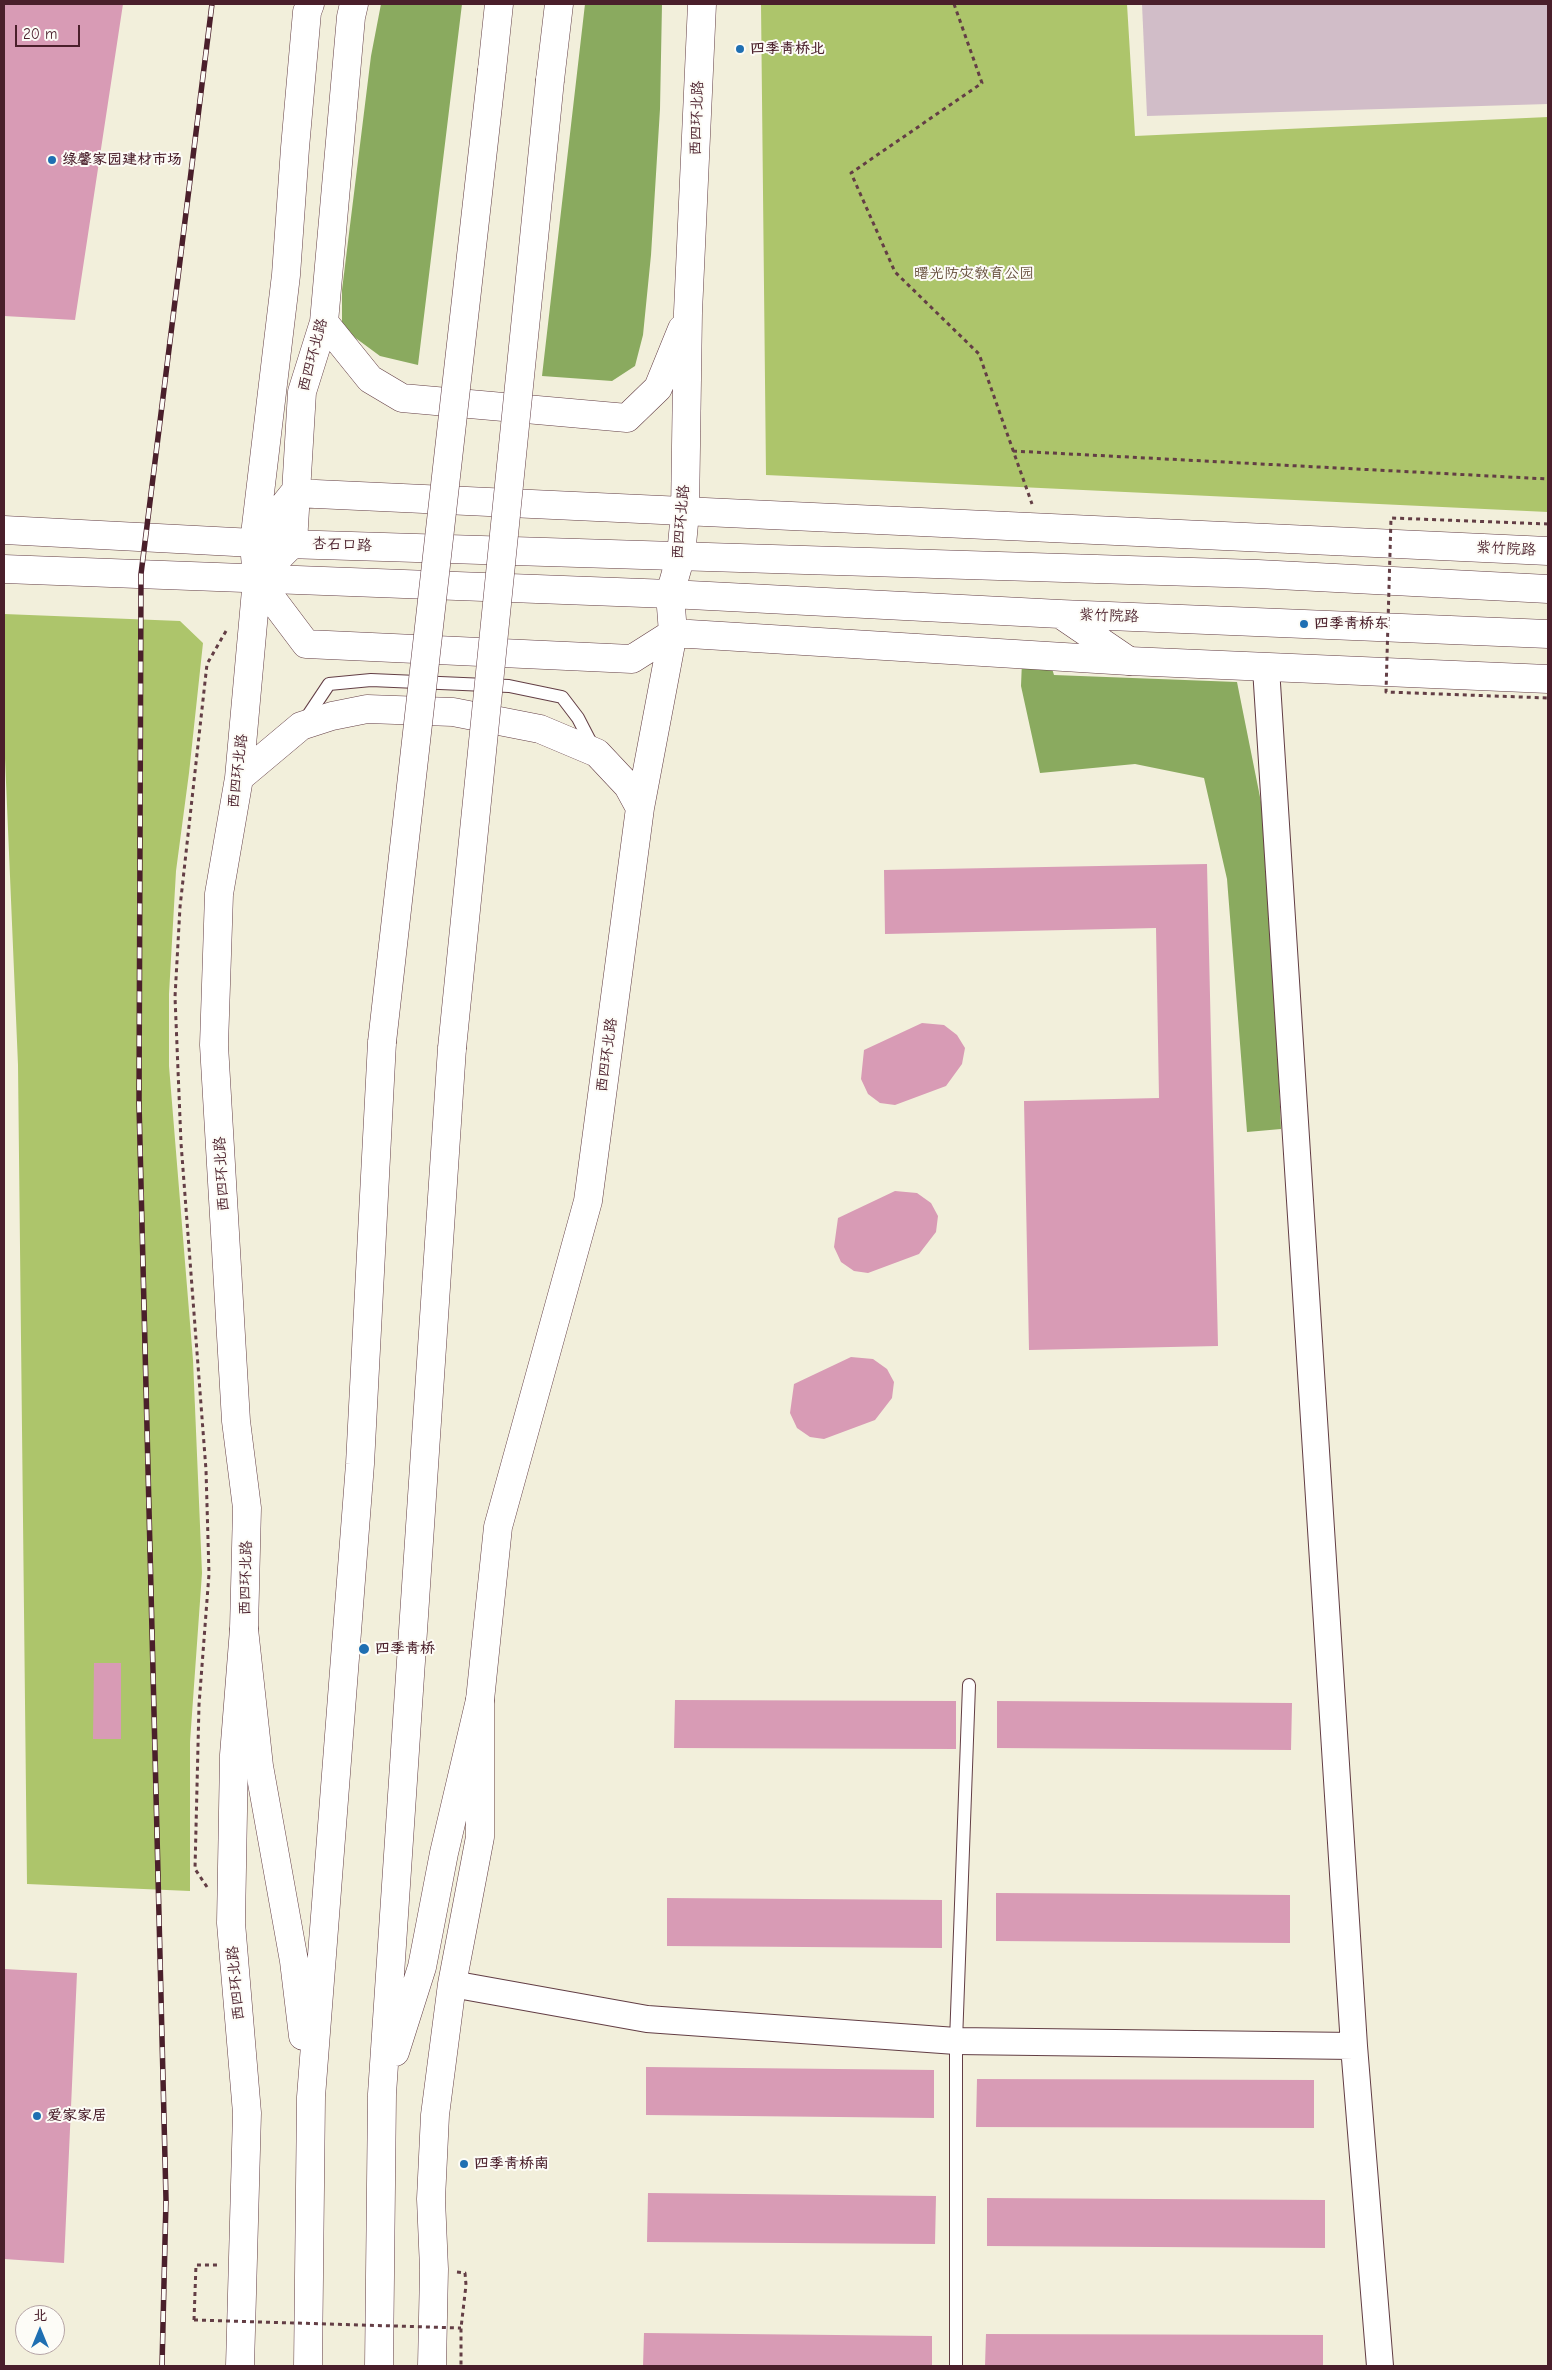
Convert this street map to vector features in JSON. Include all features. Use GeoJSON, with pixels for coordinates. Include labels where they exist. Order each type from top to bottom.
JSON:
{"type":"FeatureCollection","features":[{"type":"Feature","properties":{"kind":"main road","name":"西四环北路"},"geometry":{"type":"LineString","coordinates":[[240,2366],[247,2113],[231,1923],[234,1755],[244,1629],[247,1508],[236,1420],[214,1045],[219,894],[239,778],[257,579],[254,543],[286,275],[295,148],[310,4]]}},
{"type":"Feature","properties":{"kind":"main road","name":"西四环北路"},"geometry":{"type":"LineString","coordinates":[[293,543],[294,494],[302,392],[324,322],[350,26],[354,4]]}},
{"type":"Feature","properties":{"kind":"main road"},"geometry":{"type":"LineString","coordinates":[[308,2366],[310,2096],[360,1464],[382,1042],[499,4]]}},
{"type":"Feature","properties":{"kind":"main road"},"geometry":{"type":"LineString","coordinates":[[379,2366],[382,2094],[452,1048],[559,4]]}},
{"type":"Feature","properties":{"kind":"main road","name":"西四环北路"},"geometry":{"type":"LineString","coordinates":[[432,2366],[434,2269],[432,2164],[452,1984],[480,1837],[480,1700],[498,1527],[588,1201],[640,808],[673,633],[670,594],[681,555],[685,513],[688,312],[702,4]]}},
{"type":"Feature","properties":{"kind":"main road"},"geometry":{"type":"LineString","coordinates":[[286,275],[302,392]]}},
{"type":"Feature","properties":{"kind":"main road"},"geometry":{"type":"LineString","coordinates":[[324,322],[370,380],[402,398],[627,418],[658,388],[688,312]]}},
{"type":"Feature","properties":{"kind":"main road"},"geometry":{"type":"LineString","coordinates":[[254,543],[294,494]]}},
{"type":"Feature","properties":{"kind":"main road","name":"紫竹院路"},"geometry":{"type":"LineString","coordinates":[[294,494],[637,508],[685,513],[1548,551]]}},
{"type":"Feature","properties":{"kind":"main road","name":"杏石口路"},"geometry":{"type":"LineString","coordinates":[[4,530],[254,543],[681,555]]}},
{"type":"Feature","properties":{"kind":"main road"},"geometry":{"type":"LineString","coordinates":[[257,579],[293,543]]}},
{"type":"Feature","properties":{"kind":"main road"},"geometry":{"type":"LineString","coordinates":[[681,555],[1258,574],[1548,589]]}},
{"type":"Feature","properties":{"kind":"main road"},"geometry":{"type":"LineString","coordinates":[[4,569],[670,594]]}},
{"type":"Feature","properties":{"kind":"main road"},"geometry":{"type":"LineString","coordinates":[[257,579],[306,644],[632,659],[673,633],[1129,661],[1548,679]]}},
{"type":"Feature","properties":{"kind":"main road","name":"紫竹院路"},"geometry":{"type":"LineString","coordinates":[[670,594],[1060,614],[1548,634]]}},
{"type":"Feature","properties":{"kind":"main road"},"geometry":{"type":"LineString","coordinates":[[1060,614],[1129,661]]}},
{"type":"Feature","properties":{"kind":"main road"},"geometry":{"type":"LineString","coordinates":[[239,778],[301,726],[332,716],[367,709],[453,712],[540,729],[596,753],[628,786],[640,808]]}},
{"type":"Feature","properties":{"kind":"main road"},"geometry":{"type":"LineString","coordinates":[[244,1629],[259,1766],[294,1961],[310,2096]]}},
{"type":"Feature","properties":{"kind":"main road"},"geometry":{"type":"LineString","coordinates":[[382,2094],[422,1967],[444,1853],[480,1700]]}},
{"type":"Feature","properties":{"kind":"street"},"geometry":{"type":"LineString","coordinates":[[1266,668],[1354,2046],[1380,2366]]}},
{"type":"Feature","properties":{"kind":"street"},"geometry":{"type":"LineString","coordinates":[[452,1984],[647,2019],[956,2041],[1354,2046]]}},
{"type":"Feature","properties":{"kind":"lane"},"geometry":{"type":"LineString","coordinates":[[301,726],[329,684],[371,680],[509,686],[562,696],[578,718],[596,753]]}},
{"type":"Feature","properties":{"kind":"lane"},"geometry":{"type":"LineString","coordinates":[[956,2366],[956,2041],[969,1685]]}},
{"type":"Feature","properties":{"kind":"path"},"geometry":{"type":"LineString","coordinates":[[954,4],[982,83],[851,173],[895,272],[979,354],[1033,507]]}},
{"type":"Feature","properties":{"kind":"path"},"geometry":{"type":"LineString","coordinates":[[1013,451],[1548,479]]}},
{"type":"Feature","properties":{"kind":"path"},"geometry":{"type":"LineString","coordinates":[[1548,524],[1391,518],[1386,692],[1548,698]]}},
{"type":"Feature","properties":{"kind":"path"},"geometry":{"type":"LineString","coordinates":[[210,1892],[195,1869],[199,1705],[210,1574],[206,1470],[181,1144],[175,997],[180,907],[207,664],[227,630]]}},
{"type":"Feature","properties":{"kind":"path"},"geometry":{"type":"LineString","coordinates":[[196,2265],[194,2320],[461,2328]]}},
{"type":"Feature","properties":{"kind":"path"},"geometry":{"type":"LineString","coordinates":[[461,2366],[461,2328],[465,2273]]}},
{"type":"Feature","properties":{"kind":"shaded area"},"geometry":{"type":"Polygon","coordinates":[[[1142,4],[1548,4],[1548,104],[1147,116],[1142,4]]]}},
{"type":"Feature","properties":{"kind":"green space"},"geometry":{"type":"Polygon","coordinates":[[[381,4],[462,4],[418,365],[380,356],[342,328],[342,290],[371,56],[381,4]]]}},
{"type":"Feature","properties":{"kind":"green space"},"geometry":{"type":"Polygon","coordinates":[[[585,4],[662,4],[660,109],[651,255],[643,335],[635,366],[612,381],[542,376],[585,4]]]}},
{"type":"Feature","properties":{"kind":"green space","name":"曙光防灾教育公园"},"geometry":{"type":"Polygon","coordinates":[[[761,4],[1127,4],[1135,136],[1548,117],[1548,512],[766,475],[761,4]]]}},
{"type":"Feature","properties":{"kind":"green space"},"geometry":{"type":"Polygon","coordinates":[[[4,614],[180,621],[203,643],[176,871],[169,994],[169,1066],[193,1360],[202,1573],[190,1742],[190,1891],[27,1884],[18,1065],[4,735],[4,614]]]}},
{"type":"Feature","properties":{"kind":"green space"},"geometry":{"type":"Polygon","coordinates":[[[1022,661],[1050,662],[1054,675],[1237,682],[1268,837],[1281,1129],[1247,1132],[1227,879],[1204,778],[1135,764],[1040,773],[1021,686],[1022,661]]]}},
{"type":"Feature","properties":{"kind":"building","name":"绿馨家园建材市场"},"geometry":{"type":"Polygon","coordinates":[[[4,4],[123,4],[75,320],[4,316],[4,4]]]}},
{"type":"Feature","properties":{"kind":"building"},"geometry":{"type":"Polygon","coordinates":[[[1207,864],[1218,1346],[1029,1350],[1024,1101],[1159,1098],[1156,928],[885,934],[884,870],[1207,864]]]}},
{"type":"Feature","properties":{"kind":"building"},"geometry":{"type":"Polygon","coordinates":[[[922,1023],[944,1025],[957,1035],[965,1048],[962,1064],[946,1086],[895,1105],[880,1103],[868,1094],[861,1079],[864,1050],[922,1023]]]}},
{"type":"Feature","properties":{"kind":"building"},"geometry":{"type":"Polygon","coordinates":[[[895,1191],[917,1193],[931,1203],[938,1216],[936,1232],[919,1254],[868,1273],[854,1271],[841,1262],[834,1247],[838,1218],[895,1191]]]}},
{"type":"Feature","properties":{"kind":"building"},"geometry":{"type":"Polygon","coordinates":[[[851,1357],[873,1359],[887,1369],[894,1382],[892,1398],[875,1420],[824,1439],[810,1437],[797,1428],[790,1413],[794,1384],[851,1357]]]}},
{"type":"Feature","properties":{"kind":"building"},"geometry":{"type":"Polygon","coordinates":[[[94,1663],[121,1663],[121,1739],[93,1739],[94,1663]]]}},
{"type":"Feature","properties":{"kind":"building"},"geometry":{"type":"Polygon","coordinates":[[[675,1700],[956,1701],[956,1749],[674,1748],[675,1700]]]}},
{"type":"Feature","properties":{"kind":"building"},"geometry":{"type":"Polygon","coordinates":[[[997,1701],[1292,1703],[1291,1750],[997,1748],[997,1701]]]}},
{"type":"Feature","properties":{"kind":"building"},"geometry":{"type":"Polygon","coordinates":[[[996,1893],[1290,1895],[1290,1943],[996,1941],[996,1893]]]}},
{"type":"Feature","properties":{"kind":"building"},"geometry":{"type":"Polygon","coordinates":[[[667,1898],[942,1900],[942,1948],[667,1946],[667,1898]]]}},
{"type":"Feature","properties":{"kind":"building","name":"爱家家居"},"geometry":{"type":"Polygon","coordinates":[[[4,1969],[77,1973],[64,2263],[4,2259],[4,1969]]]}},
{"type":"Feature","properties":{"kind":"building"},"geometry":{"type":"Polygon","coordinates":[[[646,2067],[934,2070],[934,2118],[646,2115],[646,2067]]]}},
{"type":"Feature","properties":{"kind":"building"},"geometry":{"type":"Polygon","coordinates":[[[977,2079],[1314,2080],[1314,2128],[976,2127],[977,2079]]]}},
{"type":"Feature","properties":{"kind":"building"},"geometry":{"type":"Polygon","coordinates":[[[648,2193],[936,2196],[935,2244],[647,2242],[648,2193]]]}},
{"type":"Feature","properties":{"kind":"building"},"geometry":{"type":"Polygon","coordinates":[[[987,2198],[1325,2200],[1325,2248],[987,2246],[987,2198]]]}},
{"type":"Feature","properties":{"kind":"building"},"geometry":{"type":"Polygon","coordinates":[[[644,2333],[932,2336],[932,2366],[643,2366],[644,2333]]]}},
{"type":"Feature","properties":{"kind":"building"},"geometry":{"type":"Polygon","coordinates":[[[986,2334],[1323,2335],[1323,2366],[985,2366],[986,2334]]]}},
{"type":"Feature","properties":{"kind":"railway"},"geometry":{"type":"LineString","coordinates":[[162,2366],[166,2200],[139,1103],[141,574],[212,4]]}},
{"type":"Feature","properties":{"kind":"place","name":"四季青桥北"},"geometry":{"type":"Point","coordinates":[740,49]}},
{"type":"Feature","properties":{"kind":"place","name":"绿馨家园建材市场"},"geometry":{"type":"Point","coordinates":[52,160]}},
{"type":"Feature","properties":{"kind":"place","name":"四季青桥东"},"geometry":{"type":"Point","coordinates":[1304,624]}},
{"type":"Feature","properties":{"kind":"place","name":"四季青桥"},"geometry":{"type":"Point","coordinates":[364,1649]}},
{"type":"Feature","properties":{"kind":"place","name":"爱家家居"},"geometry":{"type":"Point","coordinates":[37,2116]}},
{"type":"Feature","properties":{"kind":"place","name":"四季青桥南"},"geometry":{"type":"Point","coordinates":[464,2164]}}]}
